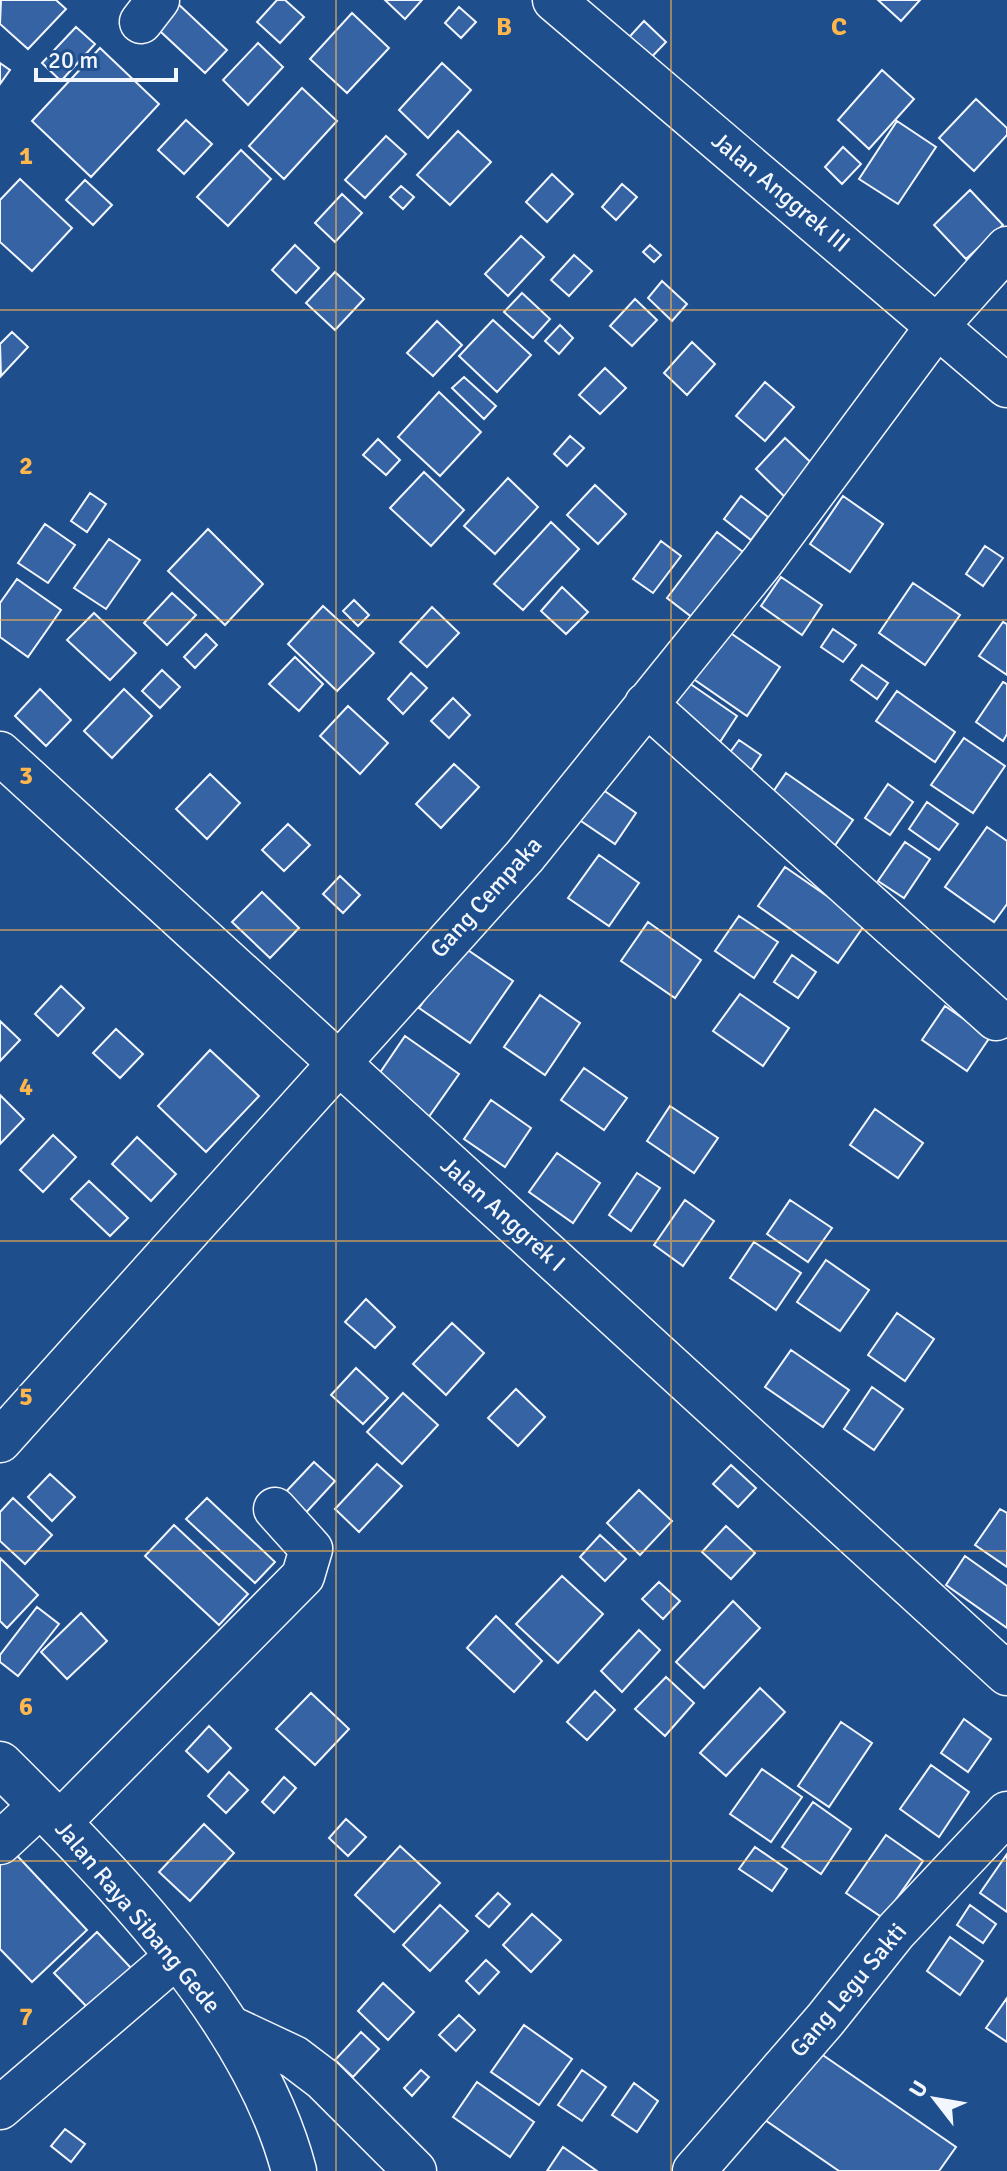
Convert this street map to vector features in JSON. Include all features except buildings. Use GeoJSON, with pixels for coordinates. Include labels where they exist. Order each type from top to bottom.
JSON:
{"type":"FeatureCollection","features":[{"type":"Feature","properties":{"kind":"main road","name":"Jalan Raya Sibang Gede"},"geometry":{"type":"LineString","coordinates":[[0,1764],[50,1814],[177,1956],[230,2027],[279,2118],[286,2166]]}},
{"type":"Feature","properties":{"kind":"street","name":"Jalan Anggrek III"},"geometry":{"type":"LineString","coordinates":[[554,0],[1007,386]]}},
{"type":"Feature","properties":{"kind":"street","name":"Gang Cempaka"},"geometry":{"type":"LineString","coordinates":[[0,1441],[524,857],[762,562],[938,325],[1007,248]]}},
{"type":"Feature","properties":{"kind":"street"},"geometry":{"type":"LineString","coordinates":[[646,704],[996,1019]]}},
{"type":"Feature","properties":{"kind":"street","name":"Jalan Anggrek I"},"geometry":{"type":"LineString","coordinates":[[0,753],[1007,1674]]}},
{"type":"Feature","properties":{"kind":"street"},"geometry":{"type":"LineString","coordinates":[[0,1843],[50,1814],[303,1576],[311,1549],[275,1509]]}},
{"type":"Feature","properties":{"kind":"street","name":"Gang Legu Sakti"},"geometry":{"type":"LineString","coordinates":[[694,2171],[825,2020],[896,1931],[1007,1813]]}},
{"type":"Feature","properties":{"kind":"street"},"geometry":{"type":"LineString","coordinates":[[0,2108],[177,1956]]}},
{"type":"Feature","properties":{"kind":"street"},"geometry":{"type":"LineString","coordinates":[[230,2027],[294,2057],[323,2079],[415,2171]]}}]}
